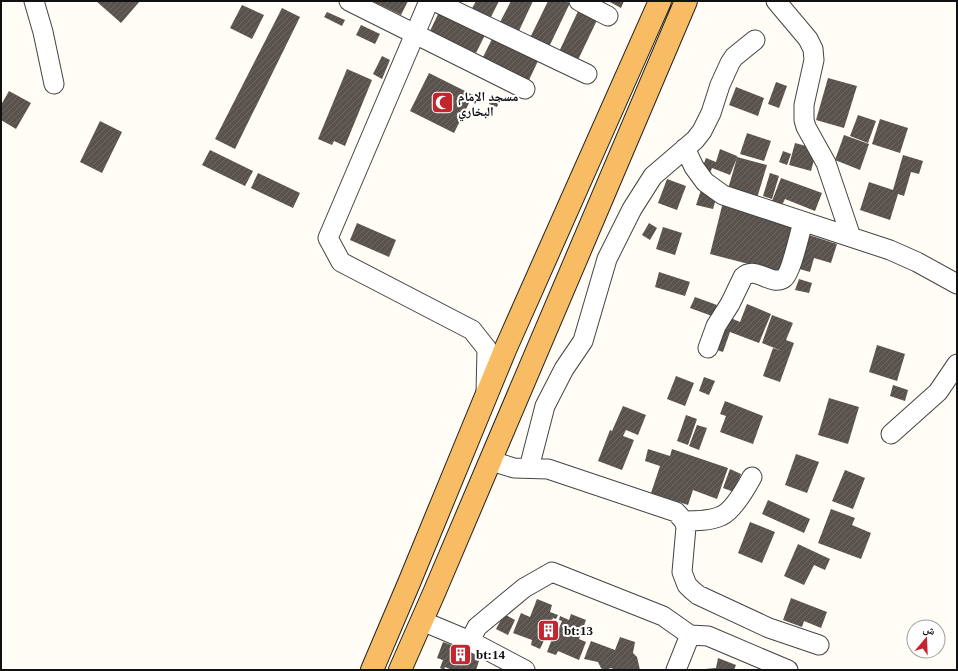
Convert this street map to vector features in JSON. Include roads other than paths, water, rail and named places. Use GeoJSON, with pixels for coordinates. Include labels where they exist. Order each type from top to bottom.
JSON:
{"type":"FeatureCollection","features":[{"type":"Feature","properties":{"kind":"highway"},"geometry":{"type":"LineString","coordinates":[[372,670],[485,396],[660,1]]}},
{"type":"Feature","properties":{"kind":"highway"},"geometry":{"type":"LineString","coordinates":[[400,670],[422,622],[686,1]]}},
{"type":"Feature","properties":{"kind":"street"},"geometry":{"type":"LineString","coordinates":[[34,1],[43,32],[54,84]]}},
{"type":"Feature","properties":{"kind":"street"},"geometry":{"type":"LineString","coordinates":[[349,1],[525,89]]}},
{"type":"Feature","properties":{"kind":"street"},"geometry":{"type":"LineString","coordinates":[[429,1],[328,238],[342,262],[472,330],[487,350],[485,396]]}},
{"type":"Feature","properties":{"kind":"street"},"geometry":{"type":"LineString","coordinates":[[434,1],[587,74]]}},
{"type":"Feature","properties":{"kind":"street"},"geometry":{"type":"LineString","coordinates":[[579,1],[608,16]]}},
{"type":"Feature","properties":{"kind":"street"},"geometry":{"type":"LineString","coordinates":[[776,1],[814,48],[814,60],[804,105],[804,120],[806,128],[826,163],[851,237]]}},
{"type":"Feature","properties":{"kind":"street"},"geometry":{"type":"LineString","coordinates":[[529,468],[545,406],[564,369],[583,341],[607,259],[632,209],[653,176],[695,140],[702,131],[711,113],[730,62],[755,40]]}},
{"type":"Feature","properties":{"kind":"street"},"geometry":{"type":"LineString","coordinates":[[685,148],[694,167],[704,182],[723,195],[904,256],[957,284]]}},
{"type":"Feature","properties":{"kind":"street"},"geometry":{"type":"LineString","coordinates":[[708,348],[716,326],[746,274],[753,273],[774,280],[779,280],[787,275],[803,222]]}},
{"type":"Feature","properties":{"kind":"street"},"geometry":{"type":"LineString","coordinates":[[892,434],[938,392],[957,364]]}},
{"type":"Feature","properties":{"kind":"street"},"geometry":{"type":"LineString","coordinates":[[490,461],[514,468],[548,469],[676,512],[681,516],[686,527],[682,572],[687,585],[692,590],[725,608],[769,628],[819,645]]}},
{"type":"Feature","properties":{"kind":"street"},"geometry":{"type":"LineString","coordinates":[[684,521],[702,520],[723,516],[739,499],[752,477]]}},
{"type":"Feature","properties":{"kind":"street"},"geometry":{"type":"LineString","coordinates":[[470,640],[477,627],[524,588],[552,572],[662,616],[690,635],[708,636],[788,670]]}},
{"type":"Feature","properties":{"kind":"street"},"geometry":{"type":"LineString","coordinates":[[422,622],[470,640],[525,670]]}},
{"type":"Feature","properties":{"kind":"street"},"geometry":{"type":"LineString","coordinates":[[676,670],[690,635]]}},
{"type":"Feature","properties":{"kind":"place","name":"مسجد الإمام البخاري"},"geometry":{"type":"Point","coordinates":[442,103]}},
{"type":"Feature","properties":{"kind":"place","name":"bt:13"},"geometry":{"type":"Point","coordinates":[548,630]}},
{"type":"Feature","properties":{"kind":"place","name":"bt:14"},"geometry":{"type":"Point","coordinates":[460,654]}}]}
